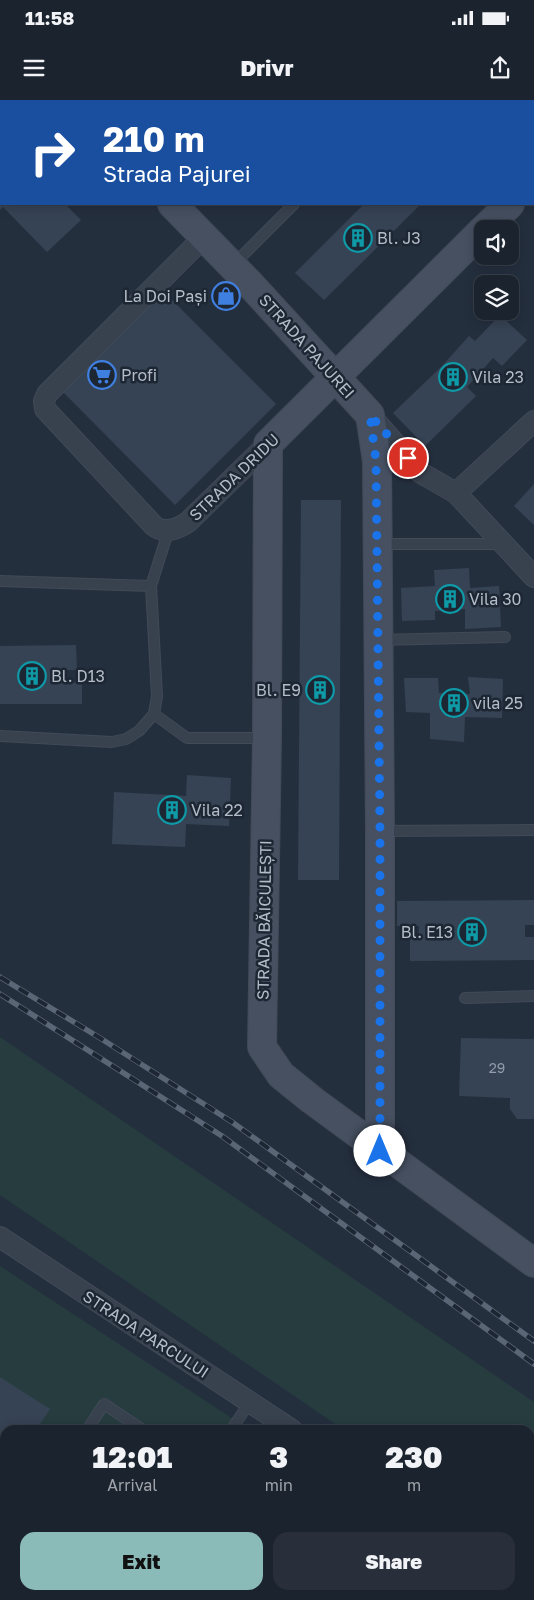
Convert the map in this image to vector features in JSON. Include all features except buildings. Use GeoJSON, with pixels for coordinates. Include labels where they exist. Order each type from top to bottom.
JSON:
{"type":"FeatureCollection","features":[{"type":"Feature","properties":{"kind":"street","name":"STRADA PAJUREI"},"geometry":{"type":"LineString","coordinates":[[173,205],[232,266],[421,472],[456,493],[534,577]]}},
{"type":"Feature","properties":{"kind":"street","name":"STRADA DRIDU"},"geometry":{"type":"LineString","coordinates":[[494,220],[509,205]]}},
{"type":"Feature","properties":{"kind":"street","name":"STRADA DRIDU"},"geometry":{"type":"LineString","coordinates":[[204,237],[47,394],[44,401],[47,413],[154,526],[160,530],[180,528],[188,522],[474,240]]}},
{"type":"Feature","properties":{"kind":"street"},"geometry":{"type":"LineString","coordinates":[[370,415],[376,461],[380,831],[380,1151]]}},
{"type":"Feature","properties":{"kind":"street"},"geometry":{"type":"LineString","coordinates":[[456,493],[534,421]]}},
{"type":"Feature","properties":{"kind":"street","name":"STRADA BĂICULEȘTI"},"geometry":{"type":"LineString","coordinates":[[268,444],[267,738],[262,1047],[281,1075],[312,1100],[534,1263]]}},
{"type":"Feature","properties":{"kind":"street","name":"STRADA PARCULUI"},"geometry":{"type":"LineString","coordinates":[[0,1237],[284,1425]]}},
{"type":"Feature","properties":{"kind":"lane"},"geometry":{"type":"LineString","coordinates":[[232,266],[293,205]]}},
{"type":"Feature","properties":{"kind":"lane"},"geometry":{"type":"LineString","coordinates":[[0,736],[112,742],[126,739],[140,731],[154,714],[157,696],[151,586],[169,530]]}},
{"type":"Feature","properties":{"kind":"lane"},"geometry":{"type":"LineString","coordinates":[[377,544],[503,544]]}},
{"type":"Feature","properties":{"kind":"lane"},"geometry":{"type":"LineString","coordinates":[[0,581],[151,586]]}},
{"type":"Feature","properties":{"kind":"lane"},"geometry":{"type":"LineString","coordinates":[[377,640],[505,637]]}},
{"type":"Feature","properties":{"kind":"lane"},"geometry":{"type":"LineString","coordinates":[[154,714],[187,738],[267,738]]}},
{"type":"Feature","properties":{"kind":"lane"},"geometry":{"type":"LineString","coordinates":[[380,831],[534,830]]}},
{"type":"Feature","properties":{"kind":"lane"},"geometry":{"type":"LineString","coordinates":[[465,998],[534,996]]}},
{"type":"Feature","properties":{"kind":"lane"},"geometry":{"type":"LineString","coordinates":[[234,1425],[250,1402]]}},
{"type":"Feature","properties":{"kind":"lane"},"geometry":{"type":"LineString","coordinates":[[90,1425],[104,1404],[136,1425]]}},
{"type":"Feature","properties":{"kind":"green space"},"geometry":{"type":"Polygon","coordinates":[[[0,1037],[534,1402],[534,1425],[337,1425],[0,1195],[0,1037]]]}},
{"type":"Feature","properties":{"kind":"green space"},"geometry":{"type":"Polygon","coordinates":[[[0,1266],[242,1425],[0,1425],[0,1266]]]}},
{"type":"Feature","properties":{"kind":"railway"},"geometry":{"type":"LineString","coordinates":[[0,977],[232,1122],[534,1341]]}},
{"type":"Feature","properties":{"kind":"railway"},"geometry":{"type":"LineString","coordinates":[[0,994],[222,1136],[534,1364]]}},
{"type":"Feature","properties":{"kind":"place","name":"Bl. J3"},"geometry":{"type":"Point","coordinates":[358,238]}},
{"type":"Feature","properties":{"kind":"place","name":"La Doi Pași"},"geometry":{"type":"Point","coordinates":[226,296]}},
{"type":"Feature","properties":{"kind":"place","name":"Profi"},"geometry":{"type":"Point","coordinates":[102,375]}},
{"type":"Feature","properties":{"kind":"place","name":"Vila 23"},"geometry":{"type":"Point","coordinates":[453,377]}},
{"type":"Feature","properties":{"kind":"place","name":"Vila 30"},"geometry":{"type":"Point","coordinates":[450,599]}},
{"type":"Feature","properties":{"kind":"place","name":"Bl. D13"},"geometry":{"type":"Point","coordinates":[32,676]}},
{"type":"Feature","properties":{"kind":"place","name":"Bl. E9"},"geometry":{"type":"Point","coordinates":[320,690]}},
{"type":"Feature","properties":{"kind":"place","name":"vila 25"},"geometry":{"type":"Point","coordinates":[454,703]}},
{"type":"Feature","properties":{"kind":"place","name":"Vila 22"},"geometry":{"type":"Point","coordinates":[172,810]}},
{"type":"Feature","properties":{"kind":"place","name":"Bl. E13"},"geometry":{"type":"Point","coordinates":[472,932]}},
{"type":"Feature","properties":{"kind":"route"},"geometry":{"type":"LineString","coordinates":[[380,1151],[380,831],[376,461],[370,415],[408,458]]}}]}
